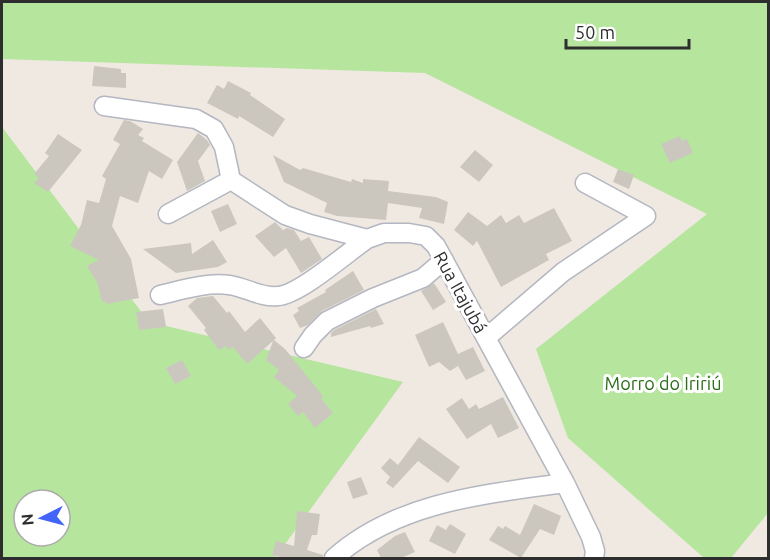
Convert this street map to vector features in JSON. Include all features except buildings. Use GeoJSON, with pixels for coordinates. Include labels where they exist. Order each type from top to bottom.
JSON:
{"type":"FeatureCollection","features":[{"type":"Feature","properties":{"kind":"street"},"geometry":{"type":"LineString","coordinates":[[104,106],[196,119],[214,129],[224,147],[231,180],[168,214]]}},
{"type":"Feature","properties":{"kind":"street","name":"Rua Itajubá"},"geometry":{"type":"LineString","coordinates":[[231,180],[285,215],[310,224],[367,239],[384,233],[409,233],[426,236],[436,246],[565,483],[591,537],[594,558]]}},
{"type":"Feature","properties":{"kind":"street"},"geometry":{"type":"LineString","coordinates":[[486,338],[563,272],[646,216],[585,183]]}},
{"type":"Feature","properties":{"kind":"street"},"geometry":{"type":"LineString","coordinates":[[160,295],[207,285],[225,284],[267,296],[280,296],[294,291],[367,239]]}},
{"type":"Feature","properties":{"kind":"street"},"geometry":{"type":"LineString","coordinates":[[304,348],[313,334],[327,321],[373,298],[423,278],[444,260]]}},
{"type":"Feature","properties":{"kind":"street"},"geometry":{"type":"LineString","coordinates":[[334,558],[368,532],[398,517],[471,497],[565,483]]}},
{"type":"Feature","properties":{"kind":"green space","name":"Morro do Iririú"},"geometry":{"type":"Polygon","coordinates":[[[2,2],[768,2],[768,513],[731,558],[704,558],[568,438],[536,349],[707,214],[425,73],[2,59],[2,2]]]}},
{"type":"Feature","properties":{"kind":"green space"},"geometry":{"type":"Polygon","coordinates":[[[2,127],[149,322],[403,382],[275,558],[2,558],[2,127]]]}}]}
